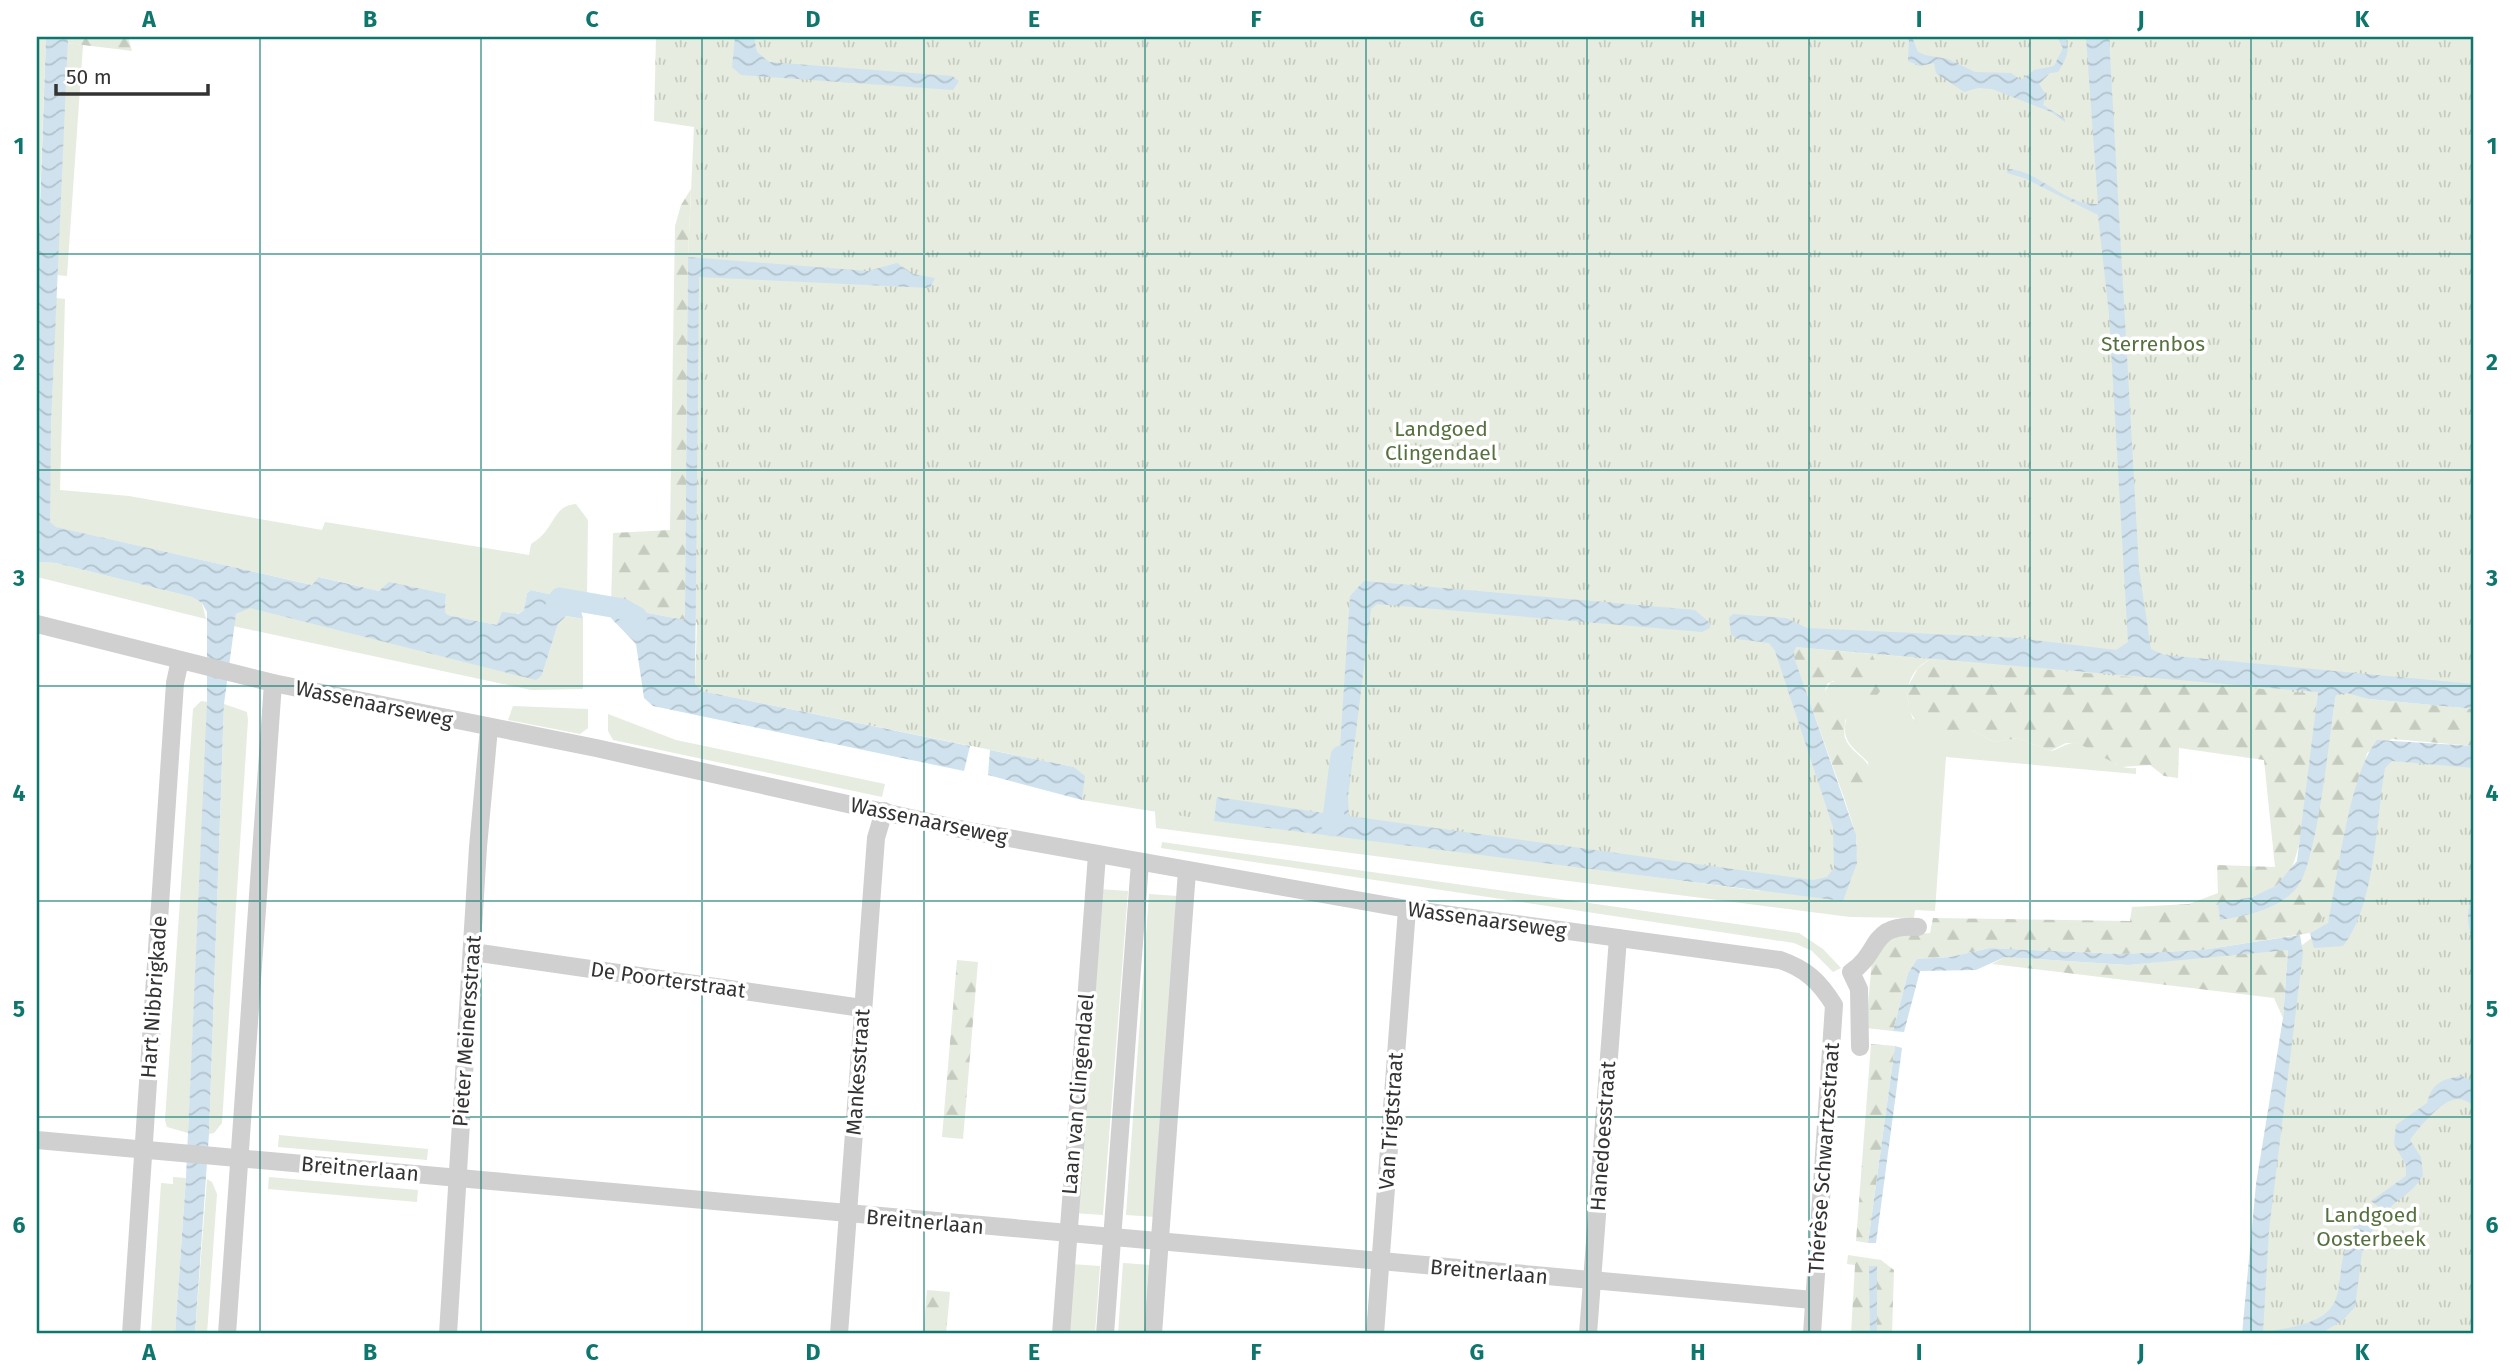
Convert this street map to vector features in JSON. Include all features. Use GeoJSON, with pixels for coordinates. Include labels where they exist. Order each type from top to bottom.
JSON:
{"type":"FeatureCollection","features":[{"type":"Feature","properties":{"kind":"street","name":"Wassenaarseweg"},"geometry":{"type":"LineString","coordinates":[[37,624],[273,683],[1097,855],[1407,909],[1780,960],[1804,969],[1822,986]]}},
{"type":"Feature","properties":{"kind":"street","name":"Hart Nibbrigkade"},"geometry":{"type":"LineString","coordinates":[[131,1334],[175,683],[180,660]]}},
{"type":"Feature","properties":{"kind":"street"},"geometry":{"type":"LineString","coordinates":[[227,1334],[273,683]]}},
{"type":"Feature","properties":{"kind":"street","name":"Pieter Meinersstraat"},"geometry":{"type":"LineString","coordinates":[[448,1334],[478,847],[489,728]]}},
{"type":"Feature","properties":{"kind":"street","name":"Mankesstraat"},"geometry":{"type":"LineString","coordinates":[[839,1334],[876,838],[884,811]]}},
{"type":"Feature","properties":{"kind":"street","name":"Laan van Clingendael"},"geometry":{"type":"LineString","coordinates":[[1061,1334],[1097,855]]}},
{"type":"Feature","properties":{"kind":"street","name":"Laan van Clingendael"},"geometry":{"type":"LineString","coordinates":[[1105,1334],[1140,862]]}},
{"type":"Feature","properties":{"kind":"street"},"geometry":{"type":"LineString","coordinates":[[1153,1334],[1186,871]]}},
{"type":"Feature","properties":{"kind":"street","name":"Van Trigtstraat"},"geometry":{"type":"LineString","coordinates":[[1375,1334],[1407,909]]}},
{"type":"Feature","properties":{"kind":"street"},"geometry":{"type":"LineString","coordinates":[[1822,986],[1857,968],[1886,930],[1900,925],[1918,927]]}},
{"type":"Feature","properties":{"kind":"street","name":"Hanedoesstraat"},"geometry":{"type":"LineString","coordinates":[[1588,1334],[1618,938]]}},
{"type":"Feature","properties":{"kind":"street","name":"De Poorterstraat"},"geometry":{"type":"LineString","coordinates":[[473,952],[862,1008]]}},
{"type":"Feature","properties":{"kind":"street"},"geometry":{"type":"LineString","coordinates":[[1850,972],[1859,989],[1860,1047]]}},
{"type":"Feature","properties":{"kind":"street","name":"Thérèse Schwartzestraat"},"geometry":{"type":"LineString","coordinates":[[1812,1334],[1834,1029],[1834,1004],[1822,986]]}},
{"type":"Feature","properties":{"kind":"street","name":"Breitnerlaan"},"geometry":{"type":"LineString","coordinates":[[37,1140],[143,1148],[166,1154],[1813,1300]]}},
{"type":"Feature","properties":{"kind":"green space"},"geometry":{"type":"Polygon","coordinates":[[[37,37],[46,37],[37,276],[37,37]]]}},
{"type":"Feature","properties":{"kind":"green space"},"geometry":{"type":"Polygon","coordinates":[[[68,37],[128,37],[132,51],[67,43],[68,37]]]}},
{"type":"Feature","properties":{"kind":"green space","name":"Landgoed Clingendael"},"geometry":{"type":"Polygon","coordinates":[[[656,37],[2474,37],[2474,708],[1794,647],[1795,661],[1856,835],[1857,863],[1843,901],[1214,821],[1082,800],[1084,776],[1074,767],[702,691],[695,685],[697,623],[685,620],[688,257],[694,127],[654,121],[656,37]]]}},
{"type":"Feature","properties":{"kind":"green space"},"geometry":{"type":"Polygon","coordinates":[[[67,43],[83,45],[67,276],[57,275],[67,43]]]}},
{"type":"Feature","properties":{"kind":"green space"},"geometry":{"type":"Polygon","coordinates":[[[691,189],[685,620],[611,606],[613,533],[670,530],[675,226],[681,205],[691,189]]]}},
{"type":"Feature","properties":{"kind":"green space"},"geometry":{"type":"Polygon","coordinates":[[[56,298],[65,299],[60,490],[129,496],[322,530],[325,522],[529,555],[531,544],[545,532],[557,514],[576,504],[588,520],[587,596],[579,601],[531,590],[527,593],[524,610],[497,625],[448,615],[445,612],[446,595],[379,591],[320,577],[313,585],[55,527],[49,522],[48,508],[56,298]]]}},
{"type":"Feature","properties":{"kind":"green space"},"geometry":{"type":"Polygon","coordinates":[[[37,562],[56,563],[192,597],[202,603],[206,619],[37,577],[37,562]]]}},
{"type":"Feature","properties":{"kind":"green space"},"geometry":{"type":"Polygon","coordinates":[[[250,607],[542,675],[558,624],[565,616],[583,619],[583,689],[531,690],[233,626],[236,614],[250,607]]]}},
{"type":"Feature","properties":{"kind":"green space"},"geometry":{"type":"Polygon","coordinates":[[[1796,647],[1872,654],[1879,670],[1882,686],[1878,694],[1870,699],[1855,699],[1833,681],[1827,684],[1825,691],[1845,717],[1844,735],[1848,744],[1870,769],[1867,785],[1856,797],[1843,795],[1795,661],[1792,649],[1796,647]]]}},
{"type":"Feature","properties":{"kind":"green space"},"geometry":{"type":"Polygon","coordinates":[[[1872,654],[1930,659],[1911,677],[1908,701],[1913,719],[1972,730],[1994,742],[2018,738],[2050,751],[2072,743],[2084,744],[2119,766],[2136,768],[2136,774],[1946,757],[1935,911],[1915,910],[1914,918],[1850,917],[1156,828],[1155,811],[1760,891],[1850,880],[1857,858],[1857,848],[1854,827],[1843,795],[1856,796],[1865,788],[1868,762],[1850,744],[1845,734],[1846,720],[1825,691],[1831,682],[1882,682],[1872,654]]]}},
{"type":"Feature","properties":{"kind":"green space"},"geometry":{"type":"Polygon","coordinates":[[[1930,659],[2318,692],[2304,817],[2294,863],[2287,876],[2273,888],[2256,895],[2219,903],[2220,920],[2299,885],[2311,852],[2336,695],[2347,693],[2369,699],[2474,709],[2474,746],[2392,739],[2367,753],[2328,923],[2310,933],[2202,950],[2122,954],[1990,948],[1950,957],[1917,959],[1908,973],[1893,1031],[1866,1028],[1873,948],[1895,935],[1930,933],[1933,918],[2130,921],[2132,907],[2189,904],[2218,893],[2217,865],[2275,867],[2264,760],[2179,748],[2178,778],[2164,776],[2150,765],[2121,767],[2078,743],[2066,743],[2050,751],[2018,738],[1994,742],[1972,730],[1936,734],[1919,726],[1909,710],[1907,688],[1918,668],[1930,659]]]}},
{"type":"Feature","properties":{"kind":"green space"},"geometry":{"type":"Polygon","coordinates":[[[201,701],[208,702],[188,1133],[167,1127],[165,1120],[193,709],[201,701]]]}},
{"type":"Feature","properties":{"kind":"green space"},"geometry":{"type":"Polygon","coordinates":[[[224,704],[247,712],[248,720],[222,1123],[214,1133],[209,1134],[224,704]]]}},
{"type":"Feature","properties":{"kind":"green space"},"geometry":{"type":"Polygon","coordinates":[[[513,706],[588,709],[588,728],[580,734],[508,720],[513,706]]]}},
{"type":"Feature","properties":{"kind":"green space"},"geometry":{"type":"Polygon","coordinates":[[[608,714],[676,740],[885,784],[882,797],[613,740],[608,731],[608,714]]]}},
{"type":"Feature","properties":{"kind":"green space","name":"Landgoed Oosterbeek"},"geometry":{"type":"Polygon","coordinates":[[[2377,751],[2474,759],[2474,1334],[2255,1334],[2298,948],[2316,935],[2377,751]]]}},
{"type":"Feature","properties":{"kind":"green space"},"geometry":{"type":"Polygon","coordinates":[[[1162,842],[1799,933],[1823,949],[1841,968],[1833,972],[1812,951],[1794,943],[1161,848],[1162,842]]]}},
{"type":"Feature","properties":{"kind":"green space"},"geometry":{"type":"Polygon","coordinates":[[[1098,889],[1128,891],[1103,1215],[1073,1213],[1098,889]]]}},
{"type":"Feature","properties":{"kind":"green space"},"geometry":{"type":"Polygon","coordinates":[[[1149,894],[1178,896],[1155,1217],[1126,1215],[1149,894]]]}},
{"type":"Feature","properties":{"kind":"green space"},"geometry":{"type":"Polygon","coordinates":[[[2288,950],[2283,1018],[2274,998],[1992,964],[2005,957],[2128,965],[2288,950]]]}},
{"type":"Feature","properties":{"kind":"green space"},"geometry":{"type":"Polygon","coordinates":[[[957,960],[978,962],[963,1139],[942,1137],[957,960]]]}},
{"type":"Feature","properties":{"kind":"green space"},"geometry":{"type":"Polygon","coordinates":[[[1871,1044],[1895,1046],[1868,1243],[1856,1241],[1871,1044]]]}},
{"type":"Feature","properties":{"kind":"green space"},"geometry":{"type":"Polygon","coordinates":[[[279,1135],[428,1149],[427,1160],[278,1147],[279,1135]]]}},
{"type":"Feature","properties":{"kind":"green space"},"geometry":{"type":"Polygon","coordinates":[[[173,1177],[186,1178],[175,1334],[151,1334],[161,1183],[173,1184],[173,1177]]]}},
{"type":"Feature","properties":{"kind":"green space"},"geometry":{"type":"Polygon","coordinates":[[[269,1177],[418,1190],[417,1202],[268,1189],[269,1177]]]}},
{"type":"Feature","properties":{"kind":"green space"},"geometry":{"type":"Polygon","coordinates":[[[207,1179],[212,1182],[217,1194],[207,1334],[195,1334],[207,1179]]]}},
{"type":"Feature","properties":{"kind":"green space"},"geometry":{"type":"Polygon","coordinates":[[[1848,1255],[1881,1260],[1894,1270],[1892,1334],[1877,1334],[1877,1267],[1870,1266],[1870,1334],[1851,1334],[1855,1265],[1847,1264],[1848,1255]]]}},
{"type":"Feature","properties":{"kind":"green space"},"geometry":{"type":"Polygon","coordinates":[[[1123,1263],[1151,1265],[1146,1334],[1118,1334],[1123,1263]]]}},
{"type":"Feature","properties":{"kind":"green space"},"geometry":{"type":"Polygon","coordinates":[[[1071,1264],[1100,1266],[1095,1334],[1066,1334],[1071,1264]]]}},
{"type":"Feature","properties":{"kind":"green space"},"geometry":{"type":"Polygon","coordinates":[[[927,1290],[950,1292],[946,1334],[923,1334],[927,1290]]]}},
{"type":"Feature","properties":{"kind":"water"},"geometry":{"type":"Polygon","coordinates":[[[46,37],[68,37],[51,427],[50,522],[56,527],[312,585],[319,577],[379,591],[389,582],[446,594],[445,612],[448,615],[497,625],[502,612],[518,614],[524,610],[527,593],[531,590],[579,601],[583,619],[566,616],[558,624],[542,675],[536,680],[250,608],[236,614],[224,704],[209,1134],[195,1334],[175,1334],[186,1178],[207,702],[207,612],[202,603],[192,597],[56,563],[37,562],[37,293],[46,37]]]}},
{"type":"Feature","properties":{"kind":"water"},"geometry":{"type":"Polygon","coordinates":[[[735,37],[754,37],[757,52],[769,62],[952,76],[959,81],[953,90],[741,75],[732,67],[735,37]]]}},
{"type":"Feature","properties":{"kind":"water"},"geometry":{"type":"Polygon","coordinates":[[[1904,37],[1912,37],[1918,52],[1925,55],[1948,59],[1975,72],[2011,73],[2021,80],[2034,70],[2054,66],[2063,48],[2057,37],[2065,37],[2068,51],[2063,63],[2058,72],[2050,73],[2039,84],[2046,95],[2043,105],[2065,119],[2065,122],[2051,112],[1992,89],[1978,88],[1964,92],[1936,73],[1934,63],[1920,66],[1908,61],[1909,40],[1904,37]]]}},
{"type":"Feature","properties":{"kind":"water"},"geometry":{"type":"Polygon","coordinates":[[[2086,37],[2109,37],[2139,569],[2151,649],[2164,655],[2474,684],[2474,709],[2369,699],[2347,693],[2336,695],[2317,824],[2305,872],[2291,894],[2273,906],[2220,920],[2218,903],[2252,897],[2276,886],[2297,861],[2318,692],[1796,647],[1793,654],[1856,835],[1857,863],[1843,901],[1214,821],[1217,797],[1330,814],[1336,809],[1350,596],[1364,581],[1695,610],[1710,623],[1710,628],[1702,632],[1377,604],[1371,609],[1348,797],[1349,816],[1813,880],[1827,877],[1834,868],[1833,827],[1775,651],[1769,643],[1737,639],[1731,634],[1729,618],[1733,614],[1786,618],[1807,628],[2018,638],[2116,650],[2128,642],[2109,314],[2098,215],[2024,178],[2007,173],[2008,169],[2020,171],[2074,199],[2098,204],[2086,37]]]}},
{"type":"Feature","properties":{"kind":"water"},"geometry":{"type":"Polygon","coordinates":[[[688,257],[868,271],[897,263],[913,274],[935,278],[930,288],[699,277],[695,684],[702,691],[970,746],[964,771],[653,706],[644,698],[636,644],[611,618],[611,606],[685,620],[688,257]]]}},
{"type":"Feature","properties":{"kind":"water"},"geometry":{"type":"Polygon","coordinates":[[[2377,740],[2474,746],[2474,768],[2392,761],[2385,768],[2373,861],[2354,929],[2343,946],[2314,948],[2310,933],[2328,923],[2352,801],[2367,756],[2377,740]]]}},
{"type":"Feature","properties":{"kind":"water"},"geometry":{"type":"Polygon","coordinates":[[[990,750],[1074,767],[1085,776],[1082,800],[988,775],[990,750]]]}},
{"type":"Feature","properties":{"kind":"water"},"geometry":{"type":"Polygon","coordinates":[[[2474,896],[2474,945],[2468,920],[2474,896]]]}},
{"type":"Feature","properties":{"kind":"water"},"geometry":{"type":"Polygon","coordinates":[[[2300,935],[2303,953],[2269,1230],[2263,1332],[2298,1326],[2319,1318],[2332,1307],[2348,1240],[2360,1216],[2376,1223],[2362,1253],[2355,1307],[2343,1320],[2320,1334],[2242,1334],[2256,1184],[2283,1018],[2288,950],[2128,965],[2005,957],[1976,970],[1920,971],[1904,1032],[1893,1031],[1908,973],[1917,959],[1950,957],[1990,948],[2122,954],[2202,950],[2300,935]]]}},
{"type":"Feature","properties":{"kind":"water"},"geometry":{"type":"Polygon","coordinates":[[[1895,1046],[1902,1048],[1876,1243],[1868,1243],[1895,1046]]]}},
{"type":"Feature","properties":{"kind":"water"},"geometry":{"type":"Polygon","coordinates":[[[2462,1076],[2474,1082],[2474,1105],[2461,1099],[2452,1100],[2435,1111],[2418,1129],[2410,1140],[2421,1157],[2423,1175],[2410,1191],[2385,1212],[2371,1201],[2406,1176],[2406,1165],[2394,1144],[2396,1125],[2427,1103],[2439,1083],[2462,1076]]]}},
{"type":"Feature","properties":{"kind":"water"},"geometry":{"type":"Polygon","coordinates":[[[1869,1266],[1877,1266],[1877,1334],[1870,1334],[1869,1266]]]}},
{"type":"Feature","properties":{"kind":"waterway"},"geometry":{"type":"LineString","coordinates":[[556,603],[560,598],[623,609],[637,617]]}},
{"type":"Feature","properties":{"kind":"waterway"},"geometry":{"type":"LineString","coordinates":[[1332,826],[1341,756]]}},
{"type":"Feature","properties":{"kind":"park label","name":"Sterrenbos"},"geometry":{"type":"Point","coordinates":[2153,344]}}]}
